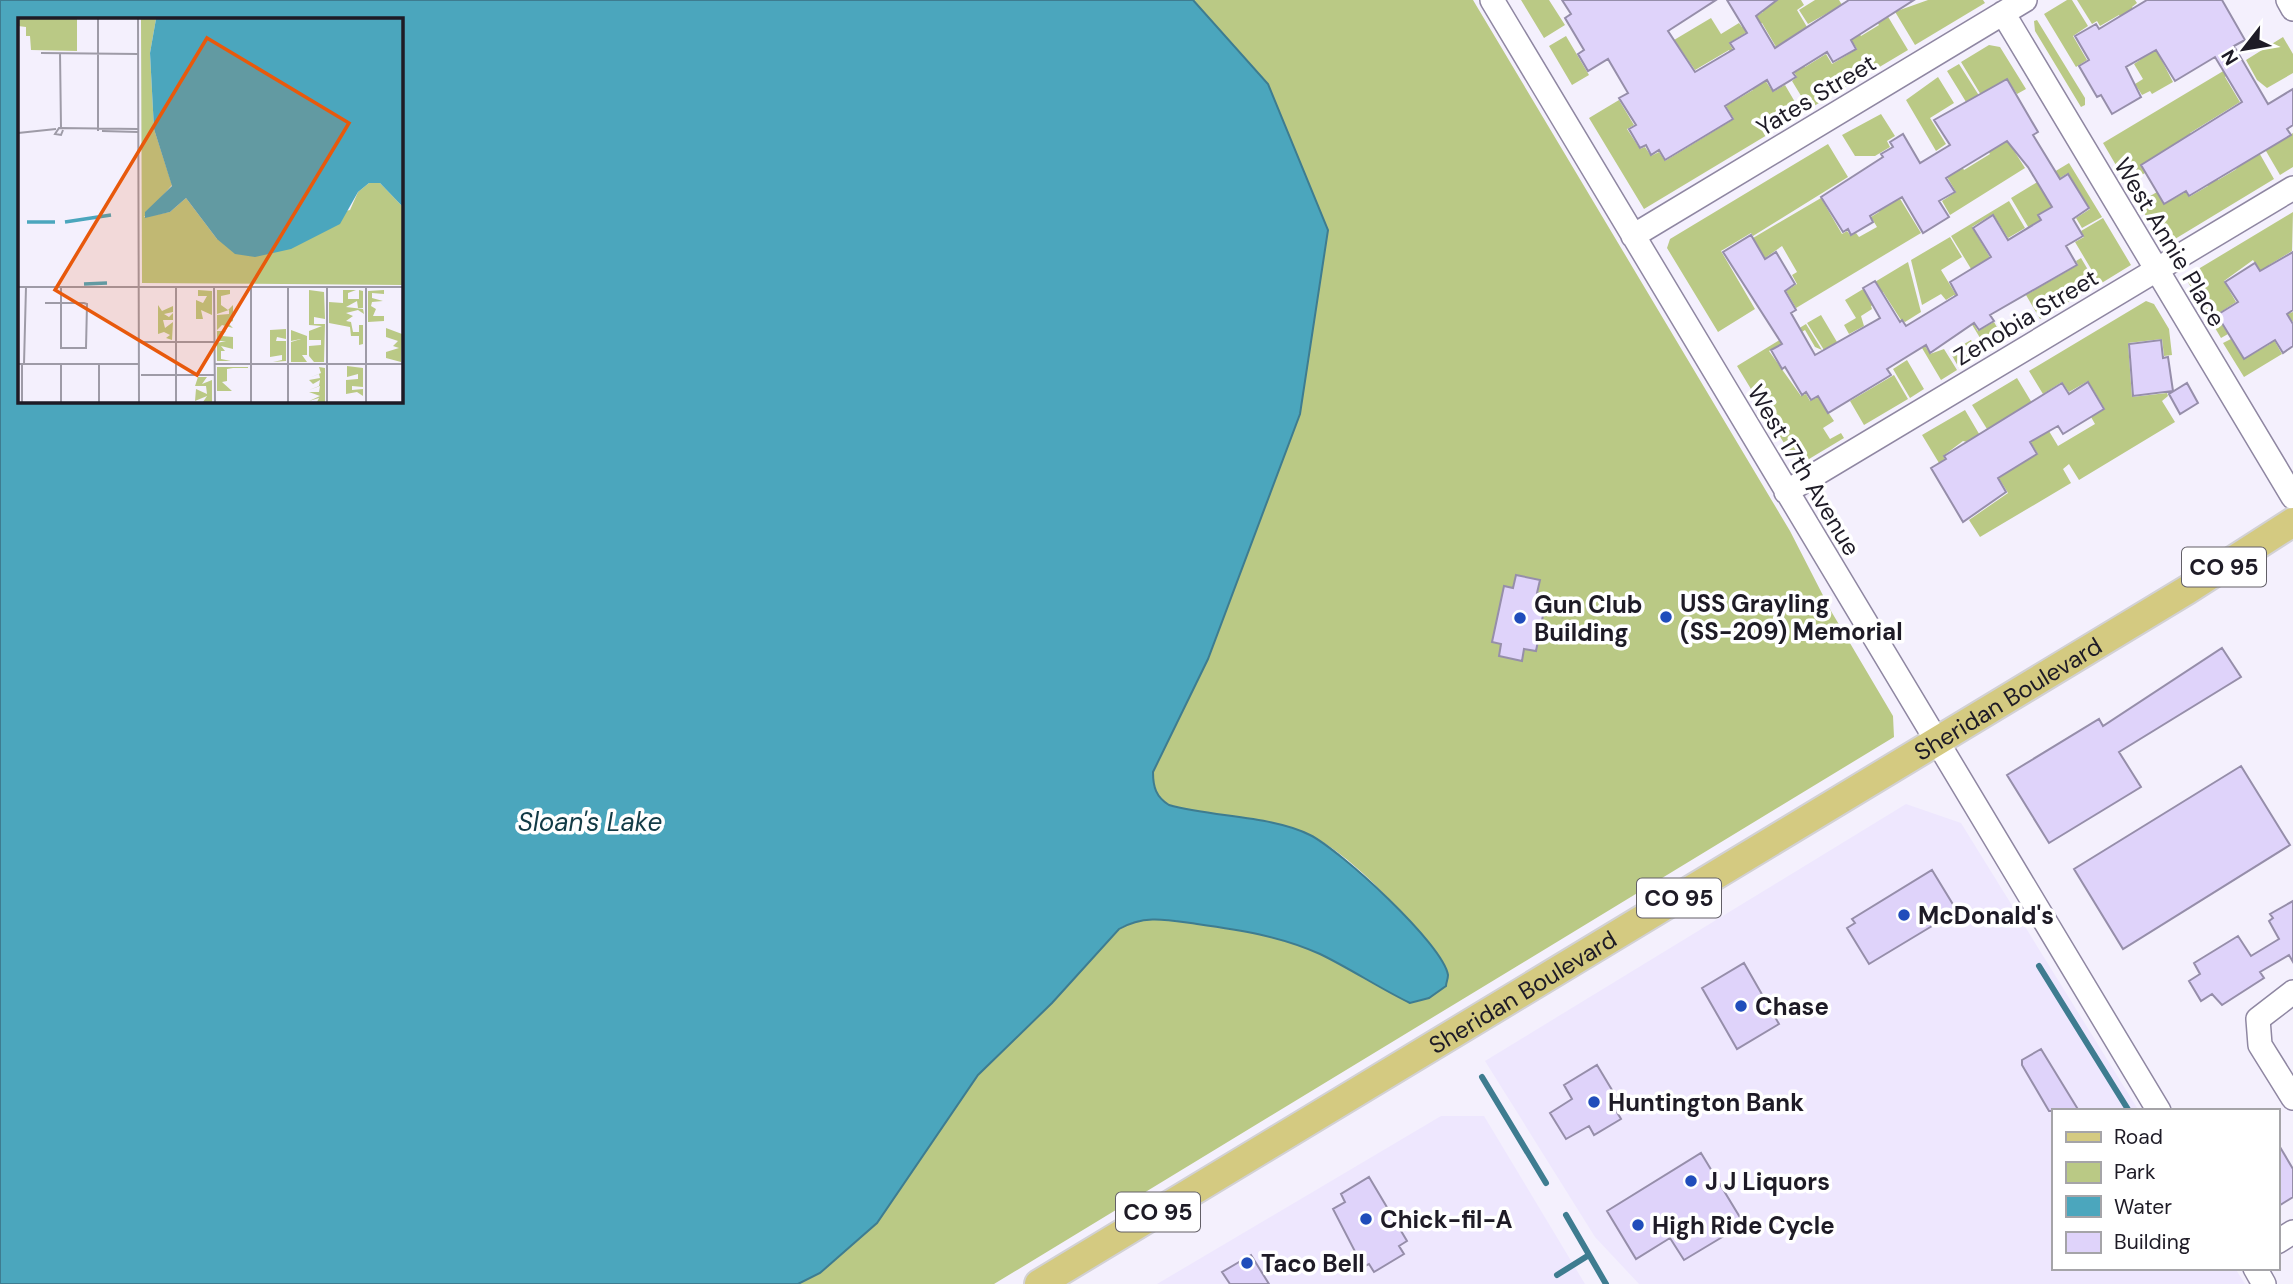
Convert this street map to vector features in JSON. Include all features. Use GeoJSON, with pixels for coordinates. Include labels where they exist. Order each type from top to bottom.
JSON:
{"type":"FeatureCollection","features":[{"type":"Feature","properties":{"kind":"main road","name":"Sheridan Boulevard"},"geometry":{"type":"LineString","coordinates":[[1039,1284],[2293,522]]}},
{"type":"Feature","properties":{"kind":"street","name":"West 17th Avenue"},"geometry":{"type":"LineString","coordinates":[[1492,0],[2158,1109]]}},
{"type":"Feature","properties":{"kind":"street","name":"Yates Street"},"geometry":{"type":"LineString","coordinates":[[1633,236],[2025,0]]}},
{"type":"Feature","properties":{"kind":"street"},"geometry":{"type":"LineString","coordinates":[[2288,0],[2293,9]]}},
{"type":"Feature","properties":{"kind":"street","name":"West Annie Place"},"geometry":{"type":"LineString","coordinates":[[2003,13],[2293,497]]}},
{"type":"Feature","properties":{"kind":"street","name":"Zenobia Street"},"geometry":{"type":"LineString","coordinates":[[1786,492],[2293,188]]}},
{"type":"Feature","properties":{"kind":"street"},"geometry":{"type":"LineString","coordinates":[[2293,992],[2258,1019],[2260,1045],[2293,1098]]}},
{"type":"Feature","properties":{"kind":"shaded area"},"geometry":{"type":"Polygon","coordinates":[[[1906,804],[1961,823],[2138,1109],[2052,1109],[2052,1270],[2236,1270],[2245,1284],[1639,1284],[1595,1237],[1485,1061],[1906,804]]]}},
{"type":"Feature","properties":{"kind":"shaded area"},"geometry":{"type":"Polygon","coordinates":[[[1441,1116],[1484,1116],[1585,1284],[1157,1284],[1441,1116]]]}},
{"type":"Feature","properties":{"kind":"green space"},"geometry":{"type":"Polygon","coordinates":[[[1193,0],[1473,0],[1790,531],[1831,611],[1893,716],[1894,737],[994,1284],[798,1284],[820,1273],[877,1223],[978,1075],[1052,1003],[1119,929],[1129,924],[1166,920],[1275,938],[1320,954],[1410,1003],[1448,975],[1422,937],[1386,896],[1328,845],[1310,835],[1278,824],[1169,805],[1158,795],[1155,787],[1153,772],[1208,659],[1300,414],[1328,230],[1268,84],[1193,0]]]}},
{"type":"Feature","properties":{"kind":"green space"},"geometry":{"type":"Polygon","coordinates":[[[1521,0],[1549,0],[1565,25],[1544,38],[1521,0]]]}},
{"type":"Feature","properties":{"kind":"green space"},"geometry":{"type":"Polygon","coordinates":[[[1756,0],[1801,0],[1804,5],[1797,10],[1807,27],[1788,39],[1790,44],[1779,52],[1762,23],[1756,26],[1752,19],[1763,12],[1756,0]]]}},
{"type":"Feature","properties":{"kind":"green space"},"geometry":{"type":"Polygon","coordinates":[[[1815,0],[1839,0],[1861,36],[1879,25],[1876,21],[1887,15],[1908,50],[1809,109],[1792,81],[1797,77],[1782,52],[1792,46],[1805,67],[1826,54],[1832,64],[1857,49],[1833,10],[1808,24],[1799,10],[1815,0]]]}},
{"type":"Feature","properties":{"kind":"green space"},"geometry":{"type":"Polygon","coordinates":[[[1888,0],[1897,11],[1928,0],[1983,0],[1985,3],[1915,45],[1888,0]]]}},
{"type":"Feature","properties":{"kind":"green space"},"geometry":{"type":"Polygon","coordinates":[[[2067,0],[2072,0],[2088,26],[2073,36],[2087,60],[2076,67],[2044,14],[2067,0]]]}},
{"type":"Feature","properties":{"kind":"green space"},"geometry":{"type":"Polygon","coordinates":[[[2077,0],[2135,0],[2137,3],[2132,7],[2149,35],[2136,43],[2119,15],[2100,26],[2097,21],[2092,24],[2077,0]]]}},
{"type":"Feature","properties":{"kind":"green space"},"geometry":{"type":"Polygon","coordinates":[[[1711,18],[1721,34],[1739,23],[1742,27],[1749,23],[1752,29],[1729,43],[1752,82],[1749,84],[1729,50],[1695,70],[1674,40],[1711,18]]]}},
{"type":"Feature","properties":{"kind":"green space"},"geometry":{"type":"Polygon","coordinates":[[[2037,20],[2085,98],[2085,105],[2081,107],[2035,31],[2034,21],[2037,20]]]}},
{"type":"Feature","properties":{"kind":"green space"},"geometry":{"type":"Polygon","coordinates":[[[1566,36],[1589,75],[1572,85],[1549,46],[1566,36]]]}},
{"type":"Feature","properties":{"kind":"green space"},"geometry":{"type":"Polygon","coordinates":[[[2283,37],[2293,54],[2293,73],[2267,88],[2257,80],[2246,60],[2283,37]]]}},
{"type":"Feature","properties":{"kind":"green space"},"geometry":{"type":"Polygon","coordinates":[[[2150,38],[2173,82],[2152,94],[2150,91],[2142,95],[2135,84],[2143,79],[2134,64],[2140,60],[2137,56],[2150,38]]]}},
{"type":"Feature","properties":{"kind":"green space"},"geometry":{"type":"Polygon","coordinates":[[[1989,45],[2000,47],[2026,89],[2017,94],[2007,79],[1981,95],[1961,62],[1989,45]]]}},
{"type":"Feature","properties":{"kind":"green space"},"geometry":{"type":"Polygon","coordinates":[[[1959,64],[2025,168],[1950,215],[1942,201],[1956,192],[1935,157],[1950,147],[1964,170],[1990,154],[1977,133],[1971,110],[1947,71],[1959,64]]]}},
{"type":"Feature","properties":{"kind":"green space"},"geometry":{"type":"Polygon","coordinates":[[[2225,70],[2228,74],[2225,77],[2240,102],[2190,133],[2218,180],[2235,170],[2257,149],[2274,179],[2170,242],[2160,239],[2138,203],[2157,192],[2164,204],[2186,192],[2189,197],[2208,186],[2182,141],[2141,165],[2145,173],[2127,184],[2103,143],[2225,70]]]}},
{"type":"Feature","properties":{"kind":"green space"},"geometry":{"type":"Polygon","coordinates":[[[1763,77],[1773,92],[1785,85],[1802,114],[1644,209],[1589,118],[1619,100],[1634,125],[1627,129],[1640,149],[1645,147],[1651,156],[1659,152],[1665,161],[1734,119],[1726,106],[1753,90],[1750,85],[1763,77]]]}},
{"type":"Feature","properties":{"kind":"green space"},"geometry":{"type":"Polygon","coordinates":[[[1938,77],[1954,103],[1930,118],[1946,144],[1936,151],[1906,100],[1938,77]]]}},
{"type":"Feature","properties":{"kind":"green space"},"geometry":{"type":"Polygon","coordinates":[[[1881,114],[1895,136],[1887,141],[1890,147],[1875,156],[1855,156],[1842,135],[1881,114]]]}},
{"type":"Feature","properties":{"kind":"green space"},"geometry":{"type":"Polygon","coordinates":[[[2252,127],[2269,148],[2293,133],[2293,167],[2280,175],[2252,127]]]}},
{"type":"Feature","properties":{"kind":"green space"},"geometry":{"type":"Polygon","coordinates":[[[1828,144],[1848,177],[1753,236],[1751,233],[1721,251],[1755,309],[1718,332],[1667,248],[1670,239],[1828,144]]]}},
{"type":"Feature","properties":{"kind":"green space"},"geometry":{"type":"Polygon","coordinates":[[[2069,163],[2102,217],[2082,228],[2076,218],[2090,209],[2068,173],[2041,189],[2052,207],[2038,215],[2048,232],[2036,240],[2011,198],[2069,163]]]}},
{"type":"Feature","properties":{"kind":"green space"},"geometry":{"type":"Polygon","coordinates":[[[1891,184],[1921,233],[1796,308],[1786,291],[1797,284],[1792,275],[1797,272],[1782,246],[1765,258],[1753,238],[1821,198],[1842,234],[1847,231],[1851,236],[1856,233],[1859,237],[1877,227],[1871,217],[1879,212],[1891,184]]]}},
{"type":"Feature","properties":{"kind":"green space"},"geometry":{"type":"Polygon","coordinates":[[[2009,201],[2025,228],[2008,238],[1993,214],[1972,227],[1998,271],[1976,277],[1951,236],[2009,201]]]}},
{"type":"Feature","properties":{"kind":"green space"},"geometry":{"type":"Polygon","coordinates":[[[2293,212],[2292,251],[2269,265],[2277,279],[2269,284],[2253,260],[2224,281],[2236,302],[2216,315],[2228,334],[2221,338],[2185,277],[2293,212]]]}},
{"type":"Feature","properties":{"kind":"green space"},"geometry":{"type":"Polygon","coordinates":[[[2103,218],[2131,265],[2100,284],[2075,242],[2084,237],[2081,231],[2103,218]]]}},
{"type":"Feature","properties":{"kind":"green space"},"geometry":{"type":"Polygon","coordinates":[[[1950,237],[1962,257],[1941,270],[1978,331],[1994,322],[2005,341],[1988,351],[1954,295],[1946,300],[1941,294],[1922,305],[1911,260],[1950,237]]]}},
{"type":"Feature","properties":{"kind":"green space"},"geometry":{"type":"Polygon","coordinates":[[[2081,258],[2097,285],[2040,319],[2026,295],[2078,265],[2076,261],[2081,258]]]}},
{"type":"Feature","properties":{"kind":"green space"},"geometry":{"type":"Polygon","coordinates":[[[1908,262],[1921,312],[1905,322],[1901,320],[1883,292],[1875,297],[1878,302],[1871,306],[1872,309],[1861,316],[1864,326],[1849,334],[1844,325],[1856,318],[1845,300],[1908,262]]]}},
{"type":"Feature","properties":{"kind":"green space"},"geometry":{"type":"Polygon","coordinates":[[[2281,300],[2290,313],[2293,312],[2293,322],[2290,318],[2269,331],[2282,354],[2244,377],[2223,343],[2231,339],[2244,359],[2270,344],[2253,316],[2281,300]]]}},
{"type":"Feature","properties":{"kind":"green space"},"geometry":{"type":"Polygon","coordinates":[[[2146,301],[2154,304],[2169,329],[2172,355],[2164,356],[2162,339],[2128,343],[2132,397],[2167,393],[2168,396],[2162,401],[2175,422],[2079,480],[2069,464],[2063,469],[2071,483],[1980,537],[1969,520],[2008,493],[1976,441],[1963,441],[1943,456],[1945,459],[1939,463],[1922,435],[1965,410],[1988,449],[2011,470],[2038,454],[2014,414],[1987,429],[1972,405],[2017,378],[2058,446],[2095,424],[2091,417],[2105,409],[2088,381],[2069,392],[2062,382],[2043,394],[2029,371],[2146,301]]]}},
{"type":"Feature","properties":{"kind":"green space"},"geometry":{"type":"Polygon","coordinates":[[[1821,315],[1837,342],[1824,350],[1807,323],[1821,315]]]}},
{"type":"Feature","properties":{"kind":"green space"},"geometry":{"type":"Polygon","coordinates":[[[1806,324],[1822,350],[1815,347],[1805,330],[1769,351],[1801,396],[1806,394],[1810,401],[1818,397],[1834,421],[1823,428],[1830,439],[1841,433],[1844,438],[1804,462],[1793,458],[1737,366],[1806,324]]]}},
{"type":"Feature","properties":{"kind":"green space"},"geometry":{"type":"Polygon","coordinates":[[[1971,340],[1981,356],[1959,368],[1950,352],[1971,340]]]}},
{"type":"Feature","properties":{"kind":"green space"},"geometry":{"type":"Polygon","coordinates":[[[1922,341],[1930,354],[1944,349],[1957,370],[1941,380],[1919,343],[1922,341]]]}},
{"type":"Feature","properties":{"kind":"green space"},"geometry":{"type":"Polygon","coordinates":[[[1907,360],[1924,389],[1910,398],[1893,369],[1907,360]]]}},
{"type":"Feature","properties":{"kind":"green space"},"geometry":{"type":"Polygon","coordinates":[[[1894,375],[1908,399],[1864,425],[1850,401],[1894,375]]]}},
{"type":"Feature","properties":{"kind":"water","name":"Sloan's Lake"},"geometry":{"type":"Polygon","coordinates":[[[0,0],[1193,0],[1268,84],[1328,230],[1300,414],[1208,659],[1153,772],[1155,787],[1161,799],[1169,805],[1279,824],[1310,835],[1324,844],[1366,878],[1429,942],[1448,975],[1446,986],[1429,998],[1410,1003],[1320,954],[1275,938],[1166,920],[1129,924],[1119,929],[1052,1003],[978,1075],[877,1223],[820,1273],[798,1284],[0,1284],[0,0]]]}},
{"type":"Feature","properties":{"kind":"building"},"geometry":{"type":"Polygon","coordinates":[[[1562,0],[1716,0],[1668,31],[1695,72],[1734,49],[1730,43],[1747,33],[1727,0],[1777,0],[1756,16],[1775,48],[1849,0],[1914,0],[1851,40],[1856,49],[1833,62],[1827,52],[1793,73],[1796,77],[1773,91],[1767,80],[1725,106],[1733,119],[1665,160],[1659,150],[1651,155],[1646,145],[1640,148],[1629,129],[1636,125],[1619,98],[1628,93],[1608,59],[1588,71],[1578,54],[1584,50],[1565,18],[1571,14],[1562,0]]]}},
{"type":"Feature","properties":{"kind":"building"},"geometry":{"type":"Polygon","coordinates":[[[2147,0],[2222,0],[2245,40],[2234,46],[2268,104],[2293,89],[2293,125],[2287,129],[2291,135],[2189,196],[2186,191],[2164,204],[2141,165],[2242,102],[2215,57],[2175,81],[2156,50],[2126,67],[2141,97],[2112,114],[2101,95],[2097,97],[2079,66],[2089,60],[2075,36],[2096,24],[2099,29],[2147,0]]]}},
{"type":"Feature","properties":{"kind":"building"},"geometry":{"type":"Polygon","coordinates":[[[2007,79],[2038,132],[2033,135],[2060,179],[2068,174],[2089,208],[2073,219],[2083,236],[2066,246],[2077,265],[1990,315],[1994,321],[1979,330],[1974,323],[1930,353],[1926,345],[1887,369],[1891,375],[1828,413],[1818,396],[1811,400],[1806,392],[1802,395],[1785,367],[1782,369],[1771,350],[1782,344],[1723,252],[1751,235],[1765,259],[1776,252],[1795,284],[1785,291],[1796,310],[1791,313],[1815,355],[1880,318],[1863,288],[1875,281],[1900,322],[1902,320],[1906,326],[1957,295],[1950,282],[1991,257],[1973,228],[1993,215],[2008,240],[2041,220],[2038,215],[2052,207],[2028,167],[2007,141],[1946,178],[1955,192],[1939,201],[1949,217],[1923,233],[1902,197],[1870,216],[1873,222],[1851,235],[1848,229],[1843,232],[1821,197],[1883,157],[1881,154],[1893,147],[1890,142],[1903,134],[1920,163],[1950,145],[1934,120],[2007,79]]]}},
{"type":"Feature","properties":{"kind":"building"},"geometry":{"type":"Polygon","coordinates":[[[2293,252],[2293,310],[2287,314],[2293,324],[2293,346],[2283,353],[2275,340],[2244,359],[2217,315],[2238,302],[2225,282],[2255,263],[2260,271],[2293,252]]]}},
{"type":"Feature","properties":{"kind":"building"},"geometry":{"type":"Polygon","coordinates":[[[2161,340],[2163,358],[2168,357],[2173,391],[2133,396],[2129,344],[2161,340]]]}},
{"type":"Feature","properties":{"kind":"building"},"geometry":{"type":"Polygon","coordinates":[[[2088,382],[2104,409],[2063,434],[2058,426],[2030,442],[2037,454],[1998,478],[2006,492],[1963,522],[1931,468],[1946,459],[1944,456],[2062,383],[2069,394],[2088,382]]]}},
{"type":"Feature","properties":{"kind":"building"},"geometry":{"type":"Polygon","coordinates":[[[2187,383],[2198,403],[2180,414],[2169,394],[2187,383]]]}},
{"type":"Feature","properties":{"kind":"building","name":"Gun Club Building"},"geometry":{"type":"Polygon","coordinates":[[[1516,575],[1540,580],[1537,593],[1547,595],[1536,651],[1524,649],[1522,661],[1499,656],[1501,644],[1492,642],[1504,586],[1513,588],[1516,575]]]}},
{"type":"Feature","properties":{"kind":"building"},"geometry":{"type":"Polygon","coordinates":[[[2222,648],[2241,677],[2119,752],[2141,787],[2049,843],[2007,775],[2099,719],[2103,726],[2222,648]]]}},
{"type":"Feature","properties":{"kind":"building"},"geometry":{"type":"Polygon","coordinates":[[[2241,766],[2290,845],[2123,949],[2074,869],[2241,766]]]}},
{"type":"Feature","properties":{"kind":"building","name":"McDonald's"},"geometry":{"type":"Polygon","coordinates":[[[1932,870],[1957,911],[1869,964],[1847,928],[1855,923],[1852,919],[1932,870]]]}},
{"type":"Feature","properties":{"kind":"building"},"geometry":{"type":"Polygon","coordinates":[[[2293,901],[2293,962],[2289,955],[2260,972],[2264,978],[2222,1005],[2212,994],[2201,1001],[2189,981],[2200,974],[2194,963],[2238,936],[2251,956],[2279,939],[2269,921],[2273,918],[2270,914],[2293,901]]]}},
{"type":"Feature","properties":{"kind":"building","name":"Chase"},"geometry":{"type":"Polygon","coordinates":[[[1744,963],[1779,1024],[1737,1049],[1702,988],[1744,963]]]}},
{"type":"Feature","properties":{"kind":"building"},"geometry":{"type":"Polygon","coordinates":[[[2041,1049],[2078,1109],[2049,1111],[2022,1065],[2022,1060],[2041,1049]]]}},
{"type":"Feature","properties":{"kind":"building","name":"Huntington Bank"},"geometry":{"type":"Polygon","coordinates":[[[1597,1065],[1618,1100],[1612,1104],[1621,1119],[1594,1135],[1589,1126],[1566,1139],[1550,1113],[1572,1099],[1564,1085],[1597,1065]]]}},
{"type":"Feature","properties":{"kind":"building"},"geometry":{"type":"Polygon","coordinates":[[[2279,1145],[2293,1169],[2293,1197],[2279,1206],[2279,1145]]]}},
{"type":"Feature","properties":{"kind":"building"},"geometry":{"type":"Polygon","coordinates":[[[1701,1153],[1744,1224],[1684,1260],[1670,1238],[1636,1259],[1607,1211],[1701,1153]]]}},
{"type":"Feature","properties":{"kind":"building","name":"Chick-fil-A"},"geometry":{"type":"Polygon","coordinates":[[[1369,1177],[1407,1241],[1399,1246],[1404,1254],[1374,1272],[1369,1264],[1363,1267],[1333,1209],[1345,1202],[1341,1194],[1369,1177]]]}},
{"type":"Feature","properties":{"kind":"building","name":"Taco Bell"},"geometry":{"type":"Polygon","coordinates":[[[1251,1255],[1269,1284],[1230,1284],[1222,1272],[1251,1255]]]}},
{"type":"Feature","properties":{"kind":"waterway"},"geometry":{"type":"LineString","coordinates":[[2039,966],[2128,1109]]}},
{"type":"Feature","properties":{"kind":"waterway"},"geometry":{"type":"LineString","coordinates":[[1482,1077],[1546,1183]]}},
{"type":"Feature","properties":{"kind":"waterway"},"geometry":{"type":"LineString","coordinates":[[1566,1215],[1606,1284]]}},
{"type":"Feature","properties":{"kind":"waterway"},"geometry":{"type":"LineString","coordinates":[[1557,1275],[1589,1255]]}},
{"type":"Feature","properties":{"kind":"place","name":"USS Grayling (SS-209) Memorial"},"geometry":{"type":"Point","coordinates":[1666,617]}},
{"type":"Feature","properties":{"kind":"place","name":"Gun Club Building"},"geometry":{"type":"Point","coordinates":[1520,618]}},
{"type":"Feature","properties":{"kind":"place","name":"McDonald's"},"geometry":{"type":"Point","coordinates":[1904,915]}},
{"type":"Feature","properties":{"kind":"place","name":"Chase"},"geometry":{"type":"Point","coordinates":[1741,1006]}},
{"type":"Feature","properties":{"kind":"place","name":"Huntington Bank"},"geometry":{"type":"Point","coordinates":[1594,1102]}},
{"type":"Feature","properties":{"kind":"place","name":"J J Liquors"},"geometry":{"type":"Point","coordinates":[1691,1181]}},
{"type":"Feature","properties":{"kind":"place","name":"Chick-fil-A"},"geometry":{"type":"Point","coordinates":[1366,1219]}},
{"type":"Feature","properties":{"kind":"place","name":"High Ride Cycle"},"geometry":{"type":"Point","coordinates":[1638,1225]}},
{"type":"Feature","properties":{"kind":"place","name":"Taco Bell"},"geometry":{"type":"Point","coordinates":[1247,1263]}}]}
